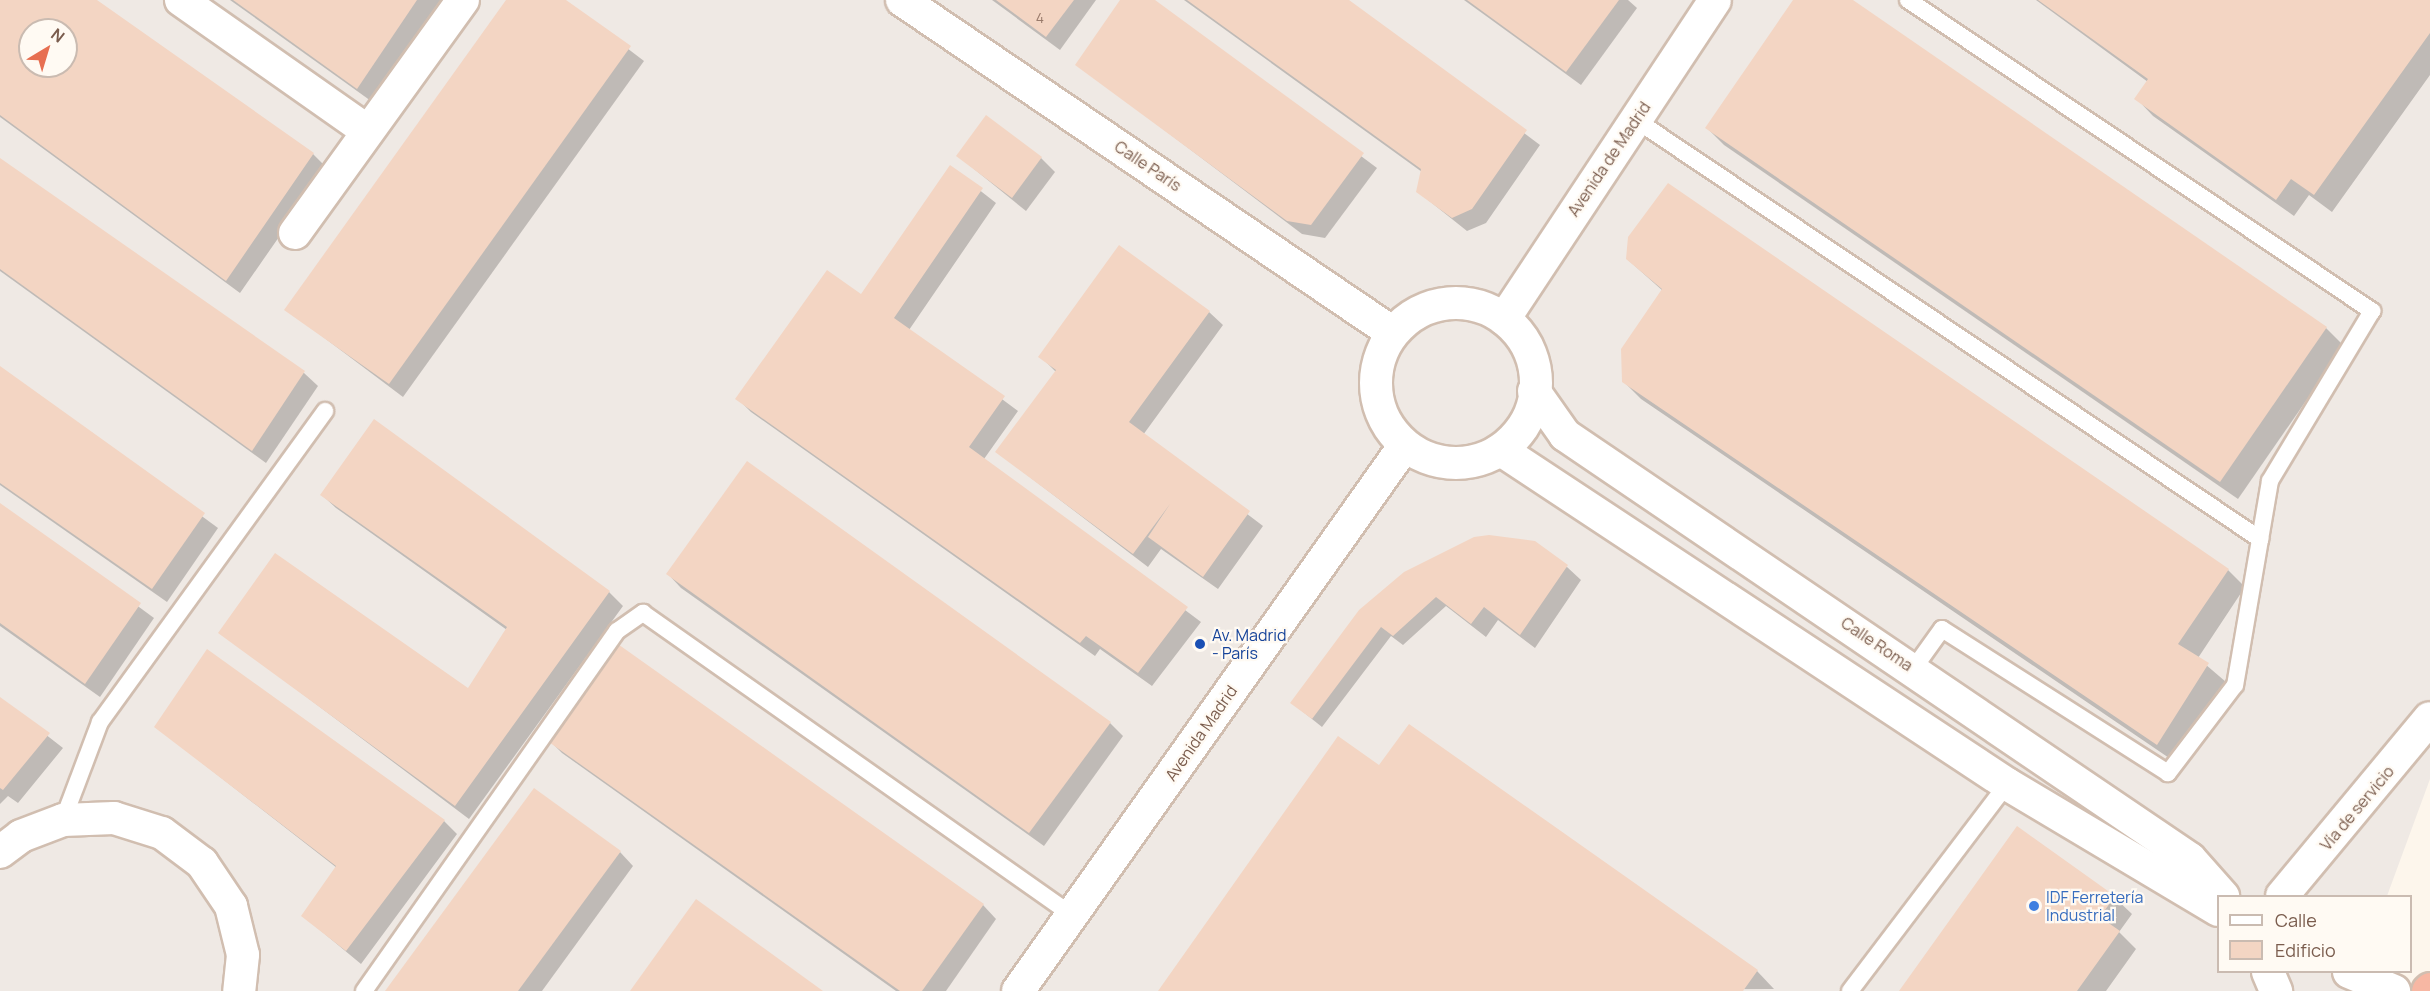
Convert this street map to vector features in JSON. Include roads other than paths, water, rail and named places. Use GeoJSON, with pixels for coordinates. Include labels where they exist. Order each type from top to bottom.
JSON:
{"type":"FeatureCollection","features":[{"type":"Feature","properties":{"kind":"street"},"geometry":{"type":"LineString","coordinates":[[181,0],[366,130]]}},
{"type":"Feature","properties":{"kind":"street"},"geometry":{"type":"LineString","coordinates":[[295,233],[366,130],[463,0]]}},
{"type":"Feature","properties":{"kind":"street","name":"Calle París"},"geometry":{"type":"LineString","coordinates":[[902,0],[1393,333]]}},
{"type":"Feature","properties":{"kind":"street","name":"Avenida de Madrid"},"geometry":{"type":"LineString","coordinates":[[1504,319],[1715,0]]}},
{"type":"Feature","properties":{"kind":"street"},"geometry":{"type":"LineString","coordinates":[[1446,303],[1479,306],[1504,319],[1515,328],[1530,352],[1536,377],[1530,414],[1501,450],[1480,460],[1452,463],[1429,459],[1405,445],[1393,433],[1379,407],[1376,371],[1393,333],[1417,312],[1446,303]]}},
{"type":"Feature","properties":{"kind":"street","name":"Calle Roma"},"geometry":{"type":"LineString","coordinates":[[1534,391],[1565,435],[1914,668],[2190,859],[2221,895]]}},
{"type":"Feature","properties":{"kind":"street","name":"Avenida Madrid"},"geometry":{"type":"LineString","coordinates":[[1018,991],[1405,445]]}},
{"type":"Feature","properties":{"kind":"street"},"geometry":{"type":"LineString","coordinates":[[1501,450],[2007,784],[2217,909]]}},
{"type":"Feature","properties":{"kind":"street","name":"Vía de servicio"},"geometry":{"type":"LineString","coordinates":[[2284,895],[2430,718]]}},
{"type":"Feature","properties":{"kind":"street"},"geometry":{"type":"LineString","coordinates":[[0,852],[21,836],[63,820],[114,818],[162,833],[202,863],[231,906],[243,955],[239,991]]}},
{"type":"Feature","properties":{"kind":"street"},"geometry":{"type":"LineString","coordinates":[[2268,973],[2276,991]]}},
{"type":"Feature","properties":{"kind":"street"},"geometry":{"type":"LineString","coordinates":[[2351,973],[2394,991]]}},
{"type":"Feature","properties":{"kind":"lane"},"geometry":{"type":"LineString","coordinates":[[1908,0],[2372,311],[2270,481],[2235,685],[2168,773],[1942,629],[1914,668]]}},
{"type":"Feature","properties":{"kind":"lane"},"geometry":{"type":"LineString","coordinates":[[1636,120],[2260,539]]}},
{"type":"Feature","properties":{"kind":"lane"},"geometry":{"type":"LineString","coordinates":[[63,820],[100,722],[325,411]]}},
{"type":"Feature","properties":{"kind":"lane"},"geometry":{"type":"LineString","coordinates":[[364,991],[617,631],[643,612],[1072,915]]}},
{"type":"Feature","properties":{"kind":"lane"},"geometry":{"type":"LineString","coordinates":[[1850,991],[2007,784]]}},
{"type":"Feature","properties":{"kind":"place","name":"Av. Madrid - París"},"geometry":{"type":"Point","coordinates":[1200,644]}},
{"type":"Feature","properties":{"kind":"place","name":"IDF Ferretería Industrial"},"geometry":{"type":"Point","coordinates":[2034,906]}}]}
